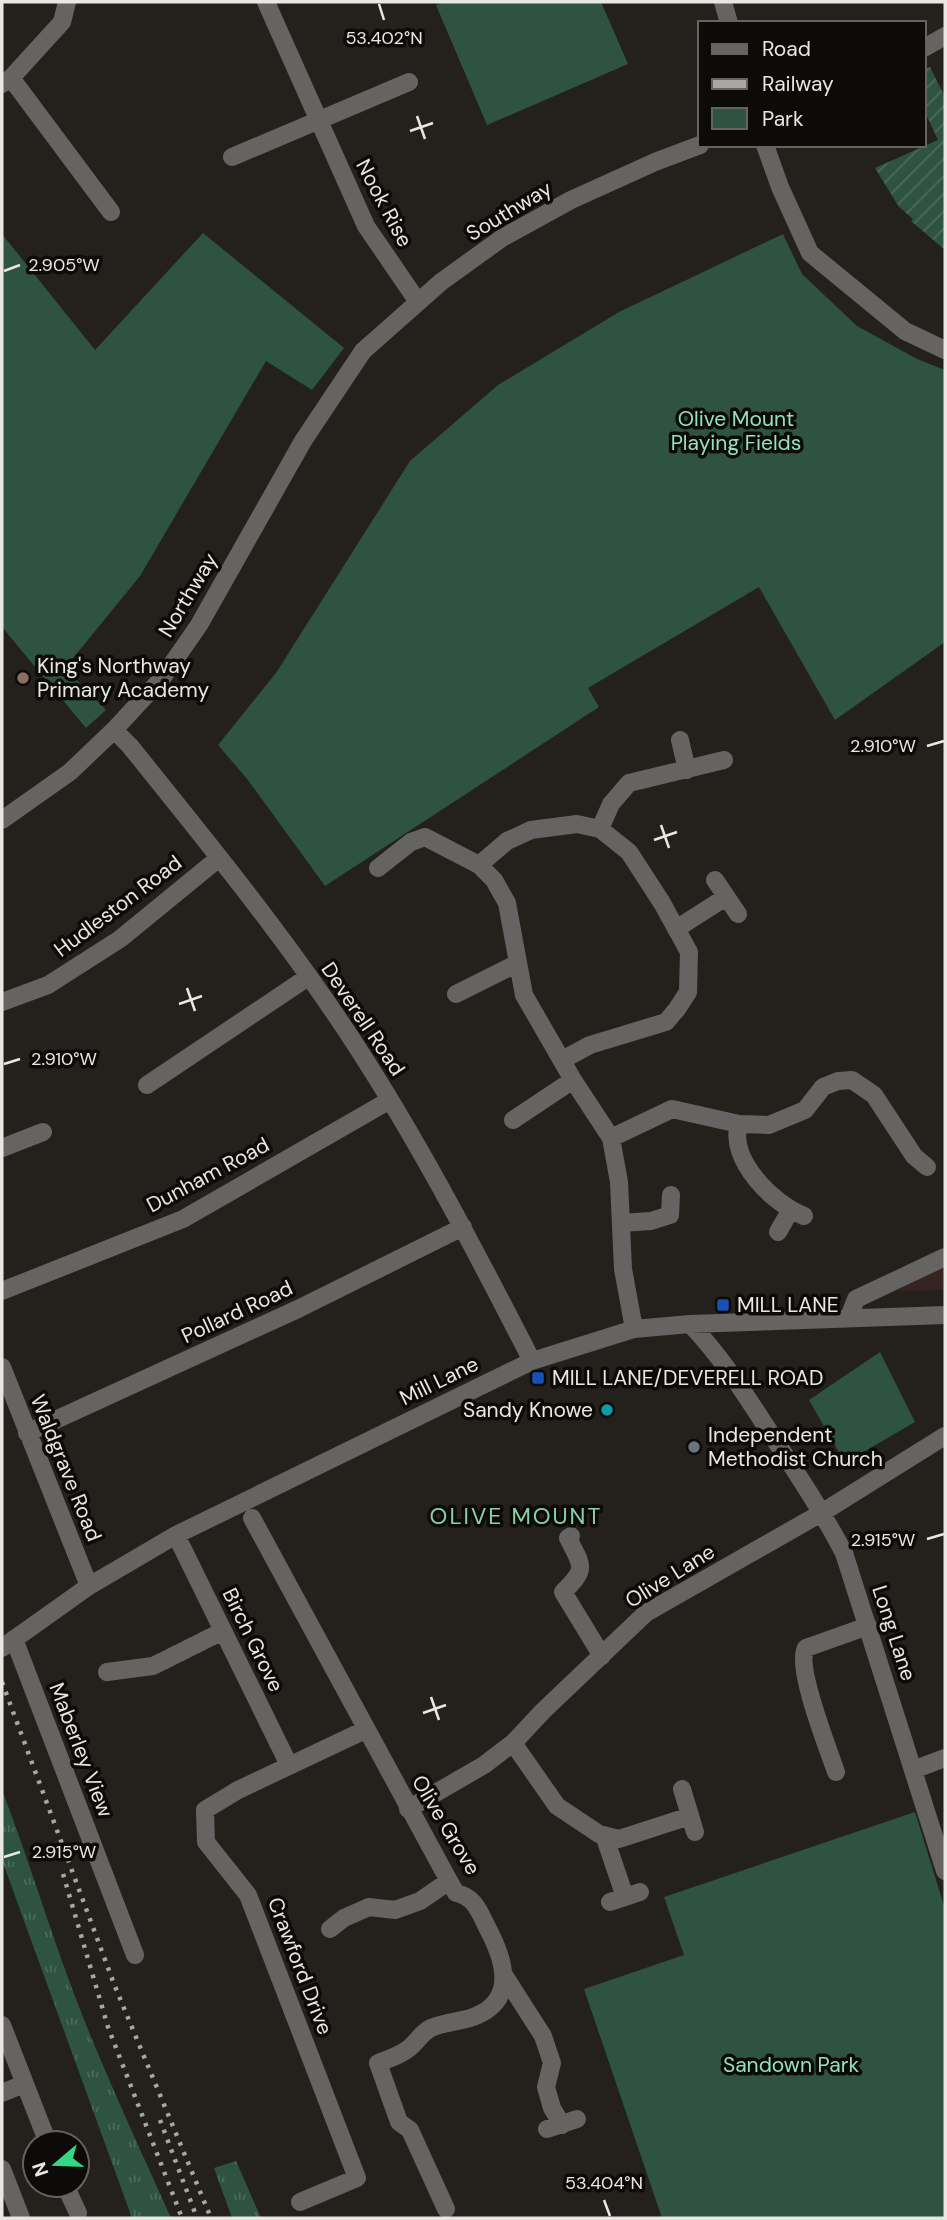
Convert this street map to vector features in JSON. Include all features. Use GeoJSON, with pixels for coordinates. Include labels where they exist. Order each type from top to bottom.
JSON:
{"type":"FeatureCollection","features":[{"type":"Feature","properties":{"kind":"street"},"geometry":{"type":"LineString","coordinates":[[67,2],[62,22],[6,81],[111,212]]}},
{"type":"Feature","properties":{"kind":"street","name":"Nook Rise"},"geometry":{"type":"LineString","coordinates":[[266,2],[366,226],[418,302]]}},
{"type":"Feature","properties":{"kind":"street"},"geometry":{"type":"LineString","coordinates":[[723,2],[728,21]]}},
{"type":"Feature","properties":{"kind":"street"},"geometry":{"type":"LineString","coordinates":[[926,47],[945,36]]}},
{"type":"Feature","properties":{"kind":"street"},"geometry":{"type":"LineString","coordinates":[[232,157],[409,82]]}},
{"type":"Feature","properties":{"kind":"street","name":"Southway"},"geometry":{"type":"LineString","coordinates":[[363,351],[441,282],[502,238],[655,162],[698,146]]}},
{"type":"Feature","properties":{"kind":"street"},"geometry":{"type":"LineString","coordinates":[[766,147],[780,187],[810,253],[905,331],[945,350]]}},
{"type":"Feature","properties":{"kind":"street","name":"Northway"},"geometry":{"type":"LineString","coordinates":[[2,820],[70,772],[163,677],[199,625],[303,441],[363,351]]}},
{"type":"Feature","properties":{"kind":"street","name":"Deverell Road"},"geometry":{"type":"LineString","coordinates":[[114,730],[130,746],[219,858],[333,1011],[390,1100],[463,1227],[532,1361]]}},
{"type":"Feature","properties":{"kind":"street"},"geometry":{"type":"LineString","coordinates":[[680,740],[687,770]]}},
{"type":"Feature","properties":{"kind":"street"},"geometry":{"type":"LineString","coordinates":[[600,829],[611,804],[629,783],[724,760]]}},
{"type":"Feature","properties":{"kind":"street"},"geometry":{"type":"LineString","coordinates":[[479,865],[507,841],[531,830],[577,824],[600,829],[629,852],[688,952],[688,992],[666,1022],[590,1045],[562,1060]]}},
{"type":"Feature","properties":{"kind":"street"},"geometry":{"type":"LineString","coordinates":[[378,868],[397,863],[411,842],[425,837],[479,865],[494,880],[507,903],[524,995],[573,1080],[611,1138],[619,1182],[623,1269],[634,1329]]}},
{"type":"Feature","properties":{"kind":"street","name":"Hudleston Road"},"geometry":{"type":"LineString","coordinates":[[2,1002],[48,985],[120,939],[219,858]]}},
{"type":"Feature","properties":{"kind":"street"},"geometry":{"type":"LineString","coordinates":[[715,880],[738,914]]}},
{"type":"Feature","properties":{"kind":"street"},"geometry":{"type":"LineString","coordinates":[[676,929],[726,897]]}},
{"type":"Feature","properties":{"kind":"street"},"geometry":{"type":"LineString","coordinates":[[456,993],[518,962]]}},
{"type":"Feature","properties":{"kind":"street"},"geometry":{"type":"LineString","coordinates":[[147,1085],[308,977]]}},
{"type":"Feature","properties":{"kind":"street"},"geometry":{"type":"LineString","coordinates":[[513,1121],[573,1080]]}},
{"type":"Feature","properties":{"kind":"street"},"geometry":{"type":"LineString","coordinates":[[611,1138],[672,1109],[739,1124],[769,1125],[805,1110],[823,1087],[838,1081],[852,1080],[874,1095],[914,1156],[927,1167]]}},
{"type":"Feature","properties":{"kind":"street","name":"Dunham Road"},"geometry":{"type":"LineString","coordinates":[[2,1291],[183,1219],[390,1100]]}},
{"type":"Feature","properties":{"kind":"street"},"geometry":{"type":"LineString","coordinates":[[739,1124],[736,1134],[741,1157],[765,1189],[797,1214],[778,1232]]}},
{"type":"Feature","properties":{"kind":"street"},"geometry":{"type":"LineString","coordinates":[[2,1147],[43,1132]]}},
{"type":"Feature","properties":{"kind":"street"},"geometry":{"type":"LineString","coordinates":[[621,1223],[677,1217],[671,1195]]}},
{"type":"Feature","properties":{"kind":"street","name":"Pollard Road"},"geometry":{"type":"LineString","coordinates":[[27,1433],[298,1309],[463,1227]]}},
{"type":"Feature","properties":{"kind":"street"},"geometry":{"type":"LineString","coordinates":[[849,1317],[856,1299],[945,1257]]}},
{"type":"Feature","properties":{"kind":"street","name":"Mill Lane"},"geometry":{"type":"LineString","coordinates":[[8,1643],[89,1586],[176,1535],[532,1361],[634,1329],[690,1324],[945,1315]]}},
{"type":"Feature","properties":{"kind":"street","name":"Long Lane"},"geometry":{"type":"LineString","coordinates":[[690,1324],[719,1356],[823,1512],[844,1553],[945,1871]]}},
{"type":"Feature","properties":{"kind":"street","name":"Waldgrave Road"},"geometry":{"type":"LineString","coordinates":[[2,1367],[89,1586]]}},
{"type":"Feature","properties":{"kind":"street","name":"Olive Lane"},"geometry":{"type":"LineString","coordinates":[[408,1809],[484,1765],[513,1743],[646,1613],[823,1512],[945,1436]]}},
{"type":"Feature","properties":{"kind":"street","name":"Olive Grove"},"geometry":{"type":"LineString","coordinates":[[252,1518],[449,1881],[456,1893],[467,1895],[473,1900],[492,1937],[504,1975],[542,2036],[552,2063],[547,2087],[552,2108],[562,2124]]}},
{"type":"Feature","properties":{"kind":"street","name":"Birch Grove"},"geometry":{"type":"LineString","coordinates":[[176,1535],[289,1765]]}},
{"type":"Feature","properties":{"kind":"street"},"geometry":{"type":"LineString","coordinates":[[571,1536],[568,1538],[581,1565],[580,1574],[563,1592],[602,1656]]}},
{"type":"Feature","properties":{"kind":"street"},"geometry":{"type":"LineString","coordinates":[[836,1772],[803,1672],[802,1654],[806,1648],[868,1626]]}},
{"type":"Feature","properties":{"kind":"street"},"geometry":{"type":"LineString","coordinates":[[107,1672],[153,1666],[223,1631]]}},
{"type":"Feature","properties":{"kind":"street","name":"Maberley View"},"geometry":{"type":"LineString","coordinates":[[8,1643],[135,1955]]}},
{"type":"Feature","properties":{"kind":"street","name":"Crawford Drive"},"geometry":{"type":"LineString","coordinates":[[300,2202],[357,2178],[248,1895],[206,1842],[205,1810],[238,1790],[365,1730]]}},
{"type":"Feature","properties":{"kind":"street"},"geometry":{"type":"LineString","coordinates":[[513,1743],[556,1806],[604,1835],[619,1839],[693,1824],[682,1789]]}},
{"type":"Feature","properties":{"kind":"street"},"geometry":{"type":"LineString","coordinates":[[913,1770],[945,1758]]}},
{"type":"Feature","properties":{"kind":"street"},"geometry":{"type":"LineString","coordinates":[[604,1835],[625,1897]]}},
{"type":"Feature","properties":{"kind":"street"},"geometry":{"type":"LineString","coordinates":[[330,1928],[344,1918],[369,1907],[395,1910],[420,1901],[449,1881]]}},
{"type":"Feature","properties":{"kind":"street"},"geometry":{"type":"LineString","coordinates":[[444,2210],[410,2130],[399,2122],[378,2063],[407,2049],[430,2028],[479,2015],[491,2006],[505,1985],[504,1975]]}},
{"type":"Feature","properties":{"kind":"street"},"geometry":{"type":"LineString","coordinates":[[2,2025],[42,2129]]}},
{"type":"Feature","properties":{"kind":"street"},"geometry":{"type":"LineString","coordinates":[[2,2092],[24,2084]]}},
{"type":"Feature","properties":{"kind":"street"},"geometry":{"type":"LineString","coordinates":[[2,2169],[21,2218]]}},
{"type":"Feature","properties":{"kind":"street"},"geometry":{"type":"LineString","coordinates":[[72,2199],[79,2213]]}},
{"type":"Feature","properties":{"kind":"shaded area"},"geometry":{"type":"Polygon","coordinates":[[[945,1265],[945,1290],[897,1291],[945,1265]]]}},
{"type":"Feature","properties":{"kind":"green space"},"geometry":{"type":"Polygon","coordinates":[[[444,2],[601,2],[628,64],[487,125],[436,5],[444,2]]]}},
{"type":"Feature","properties":{"kind":"green space"},"geometry":{"type":"Polygon","coordinates":[[[930,67],[945,97],[945,250],[899,207],[875,168],[938,140],[926,114],[926,68],[930,67]]]}},
{"type":"Feature","properties":{"kind":"green space"},"geometry":{"type":"Polygon","coordinates":[[[203,233],[344,348],[312,390],[266,361],[140,576],[65,668],[106,710],[86,728],[2,627],[2,234],[95,350],[203,233]]]}},
{"type":"Feature","properties":{"kind":"green space","name":"Olive Mount Playing Fields"},"geometry":{"type":"Polygon","coordinates":[[[783,234],[802,274],[857,326],[917,359],[945,370],[945,642],[835,720],[759,587],[588,688],[599,707],[325,886],[248,780],[218,745],[276,673],[410,461],[498,385],[619,312],[783,234]]]}},
{"type":"Feature","properties":{"kind":"green space"},"geometry":{"type":"Polygon","coordinates":[[[880,1352],[915,1422],[845,1463],[809,1400],[880,1352]]]}},
{"type":"Feature","properties":{"kind":"green space"},"geometry":{"type":"Polygon","coordinates":[[[2,1790],[83,2017],[171,2218],[132,2218],[2,1860],[2,1790]]]}},
{"type":"Feature","properties":{"kind":"green space","name":"Sandown Park"},"geometry":{"type":"Polygon","coordinates":[[[915,1812],[945,1909],[945,2218],[662,2218],[584,1989],[684,1955],[664,1897],[915,1812]]]}},
{"type":"Feature","properties":{"kind":"green space"},"geometry":{"type":"Polygon","coordinates":[[[236,2161],[261,2218],[232,2218],[214,2168],[236,2161]]]}},
{"type":"Feature","properties":{"kind":"railway"},"geometry":{"type":"LineString","coordinates":[[2,1682],[114,1984],[211,2218]]}},
{"type":"Feature","properties":{"kind":"railway"},"geometry":{"type":"LineString","coordinates":[[63,1874],[108,2027],[182,2218]]}},
{"type":"Feature","properties":{"kind":"railway"},"geometry":{"type":"LineString","coordinates":[[160,2120],[197,2218]]}},
{"type":"Feature","properties":{"kind":"place","name":"King's Northway Primary Academy"},"geometry":{"type":"Point","coordinates":[23,678]}},
{"type":"Feature","properties":{"kind":"place","name":"MILL LANE"},"geometry":{"type":"Point","coordinates":[723,1305]}},
{"type":"Feature","properties":{"kind":"place","name":"MILL LANE/DEVERELL ROAD"},"geometry":{"type":"Point","coordinates":[538,1378]}},
{"type":"Feature","properties":{"kind":"place","name":"Sandy Knowe"},"geometry":{"type":"Point","coordinates":[607,1410]}},
{"type":"Feature","properties":{"kind":"place","name":"Independent Methodist Church"},"geometry":{"type":"Point","coordinates":[694,1447]}},
{"type":"Feature","properties":{"kind":"district","name":"OLIVE MOUNT"},"geometry":{"type":"Point","coordinates":[516,1516]}}]}
